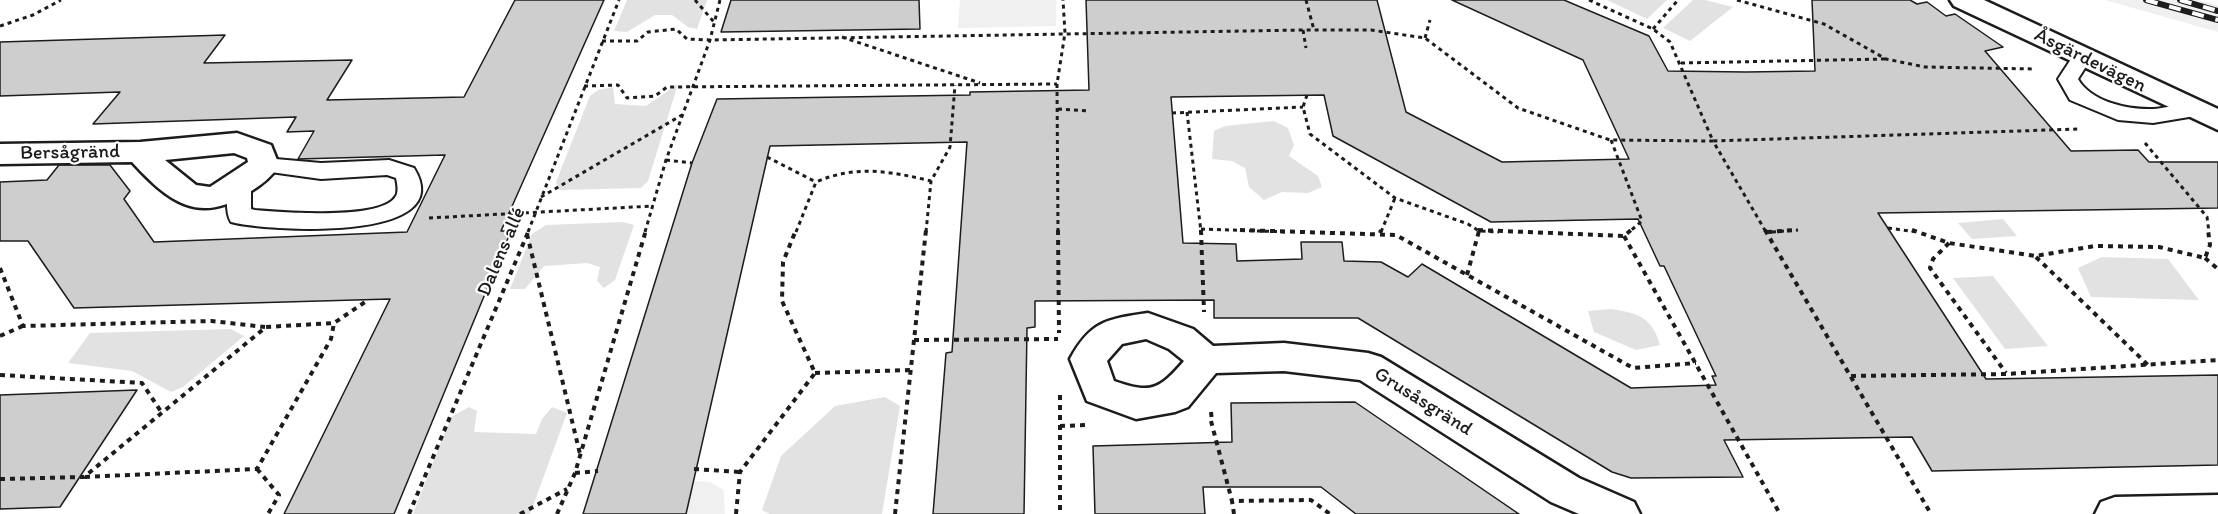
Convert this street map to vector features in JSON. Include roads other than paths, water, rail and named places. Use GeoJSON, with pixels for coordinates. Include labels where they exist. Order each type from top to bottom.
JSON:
{"type":"FeatureCollection","features":[{"type":"Feature","properties":{"kind":"street","name":"Åsgärdevägen"},"geometry":{"type":"LineString","coordinates":[[1963,0],[2206,116]]}},
{"type":"Feature","properties":{"kind":"street","name":"Bersågränd"},"geometry":{"type":"LineString","coordinates":[[0,154],[140,152],[237,143],[260,152],[264,165],[240,186],[212,197],[189,197],[176,190],[140,152]]}},
{"type":"Feature","properties":{"kind":"street","name":"Grusåsgränd"},"geometry":{"type":"LineString","coordinates":[[1206,360],[1284,357],[1368,367],[1565,490],[1620,514]]}},
{"type":"Feature","properties":{"kind":"street"},"geometry":{"type":"LineString","coordinates":[[2115,514],[2218,512]]}},
{"type":"Feature","properties":{"kind":"lane"},"geometry":{"type":"LineString","coordinates":[[240,186],[239,216],[265,220],[361,219],[386,215],[404,202],[410,188],[406,173],[388,167],[321,171],[264,165]]}},
{"type":"Feature","properties":{"kind":"railway"},"geometry":{"type":"LineString","coordinates":[[2146,0],[2218,20]]}},
{"type":"Feature","properties":{"kind":"railway"},"geometry":{"type":"LineString","coordinates":[[2180,0],[2218,11]]}}]}
